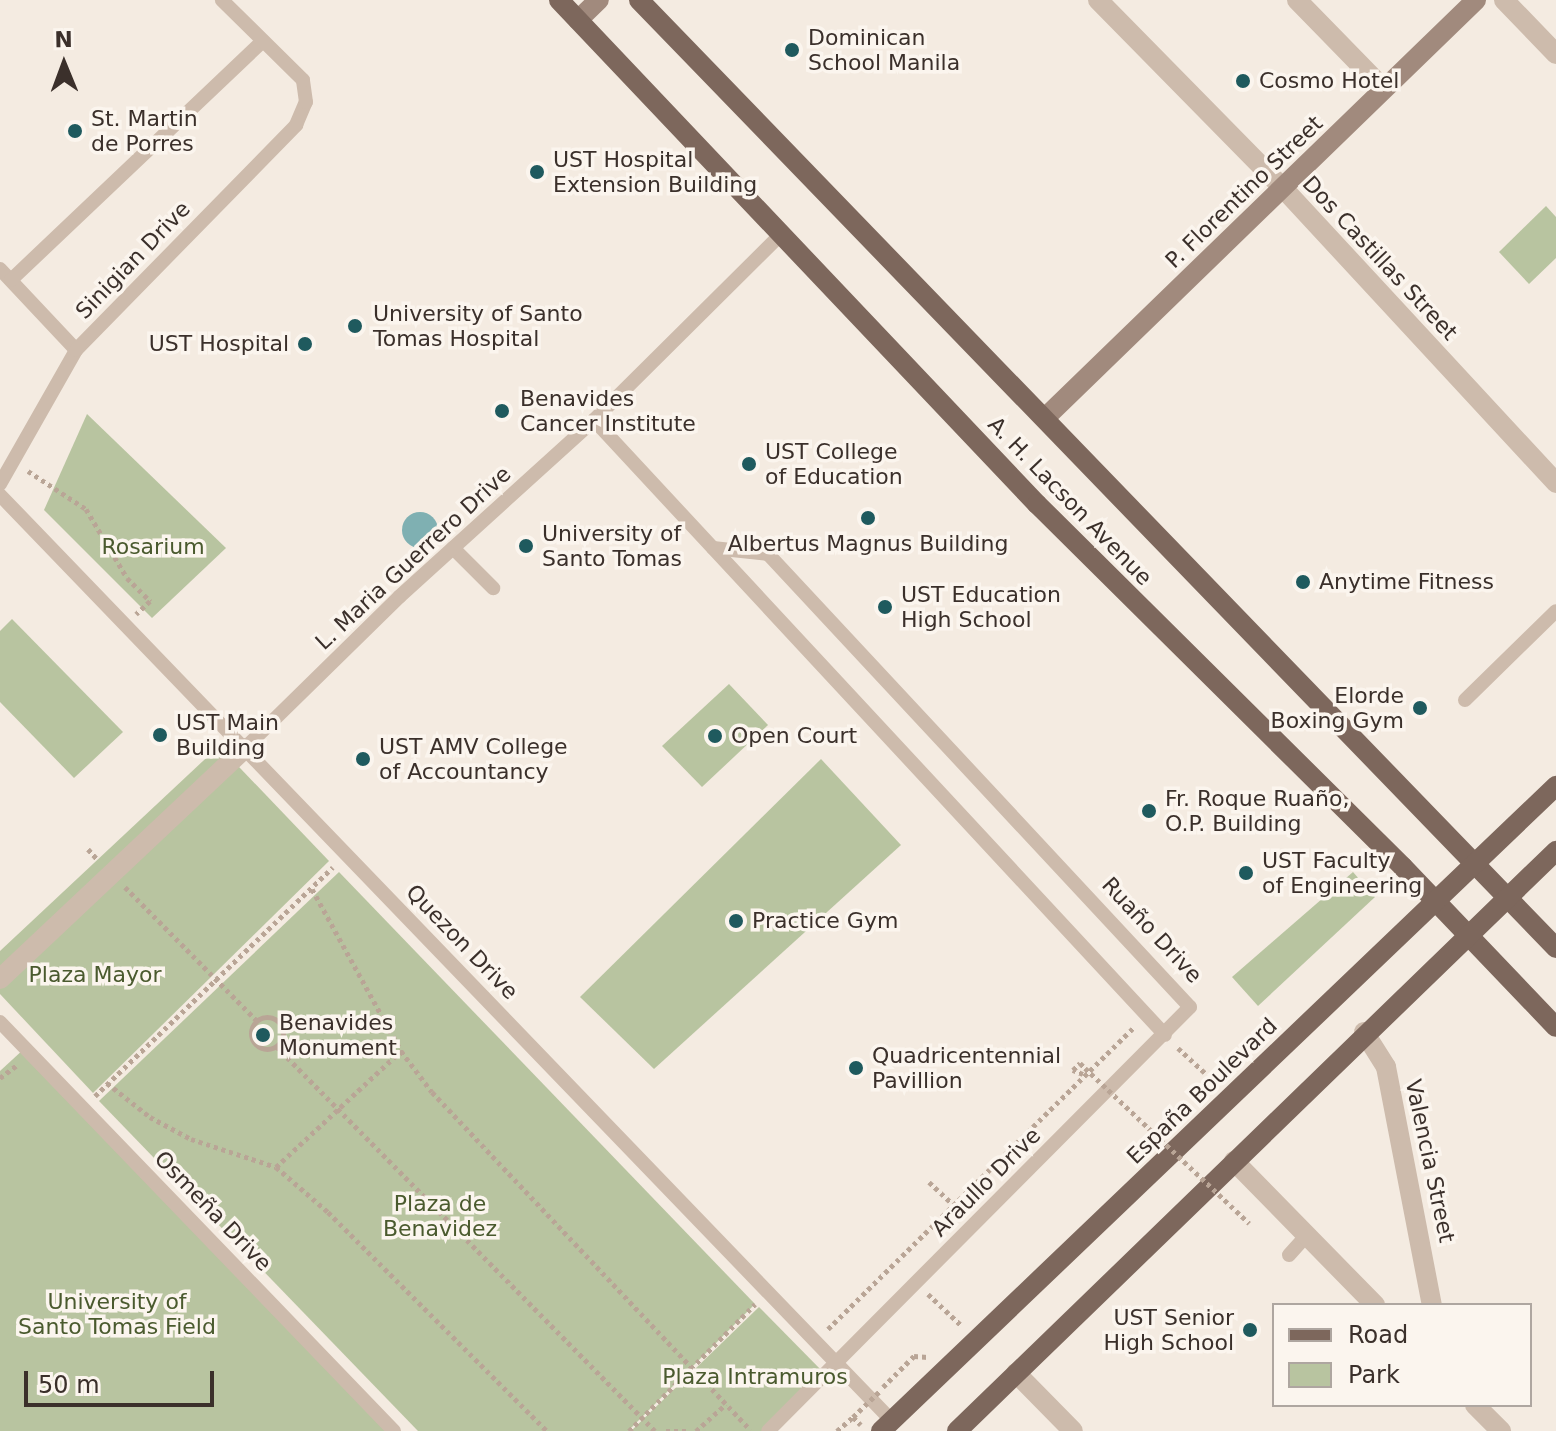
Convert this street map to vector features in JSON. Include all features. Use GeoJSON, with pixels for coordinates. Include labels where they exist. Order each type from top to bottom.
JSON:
{"type":"FeatureCollection","features":[{"type":"Feature","properties":{"kind":"main road","name":"A. H. Lacson Avenue"},"geometry":{"type":"LineString","coordinates":[[559,0],[1037,504],[1469,934],[1556,1027]]}},
{"type":"Feature","properties":{"kind":"main road","name":"A. H. Lacson Avenue"},"geometry":{"type":"LineString","coordinates":[[639,0],[1046,417],[1556,948]]}},
{"type":"Feature","properties":{"kind":"main road","name":"España Boulevard"},"geometry":{"type":"LineString","coordinates":[[887,1426],[1556,786]]}},
{"type":"Feature","properties":{"kind":"main road"},"geometry":{"type":"LineString","coordinates":[[957,1431],[1364,1032],[1556,851]]}},
{"type":"Feature","properties":{"kind":"street"},"geometry":{"type":"LineString","coordinates":[[578,20],[599,0]]}},
{"type":"Feature","properties":{"kind":"street","name":"Dos Castillas Street"},"geometry":{"type":"LineString","coordinates":[[1098,0],[1283,188],[1556,483]]}},
{"type":"Feature","properties":{"kind":"street"},"geometry":{"type":"LineString","coordinates":[[1297,0],[1384,89]]}},
{"type":"Feature","properties":{"kind":"street","name":"P. Florentino Street"},"geometry":{"type":"LineString","coordinates":[[1046,417],[1476,0]]}},
{"type":"Feature","properties":{"kind":"street"},"geometry":{"type":"LineString","coordinates":[[1504,0],[1556,54]]}},
{"type":"Feature","properties":{"kind":"street"},"geometry":{"type":"LineString","coordinates":[[0,979],[245,748]]}},
{"type":"Feature","properties":{"kind":"street","name":"Valencia Street"},"geometry":{"type":"LineString","coordinates":[[1364,1032],[1386,1067],[1432,1303]]}},
{"type":"Feature","properties":{"kind":"street"},"geometry":{"type":"LineString","coordinates":[[1234,1161],[1307,1235],[1365,1301]]}},
{"type":"Feature","properties":{"kind":"street"},"geometry":{"type":"LineString","coordinates":[[1016,1373],[1073,1431]]}},
{"type":"Feature","properties":{"kind":"street"},"geometry":{"type":"LineString","coordinates":[[1476,1407],[1491,1428]]}},
{"type":"Feature","properties":{"kind":"lane"},"geometry":{"type":"LineString","coordinates":[[76,350],[5,275],[263,41],[222,0]]}},
{"type":"Feature","properties":{"kind":"lane","name":"Sinigian Drive"},"geometry":{"type":"LineString","coordinates":[[0,484],[76,350],[296,125],[306,102],[303,80],[263,41]]}},
{"type":"Feature","properties":{"kind":"lane","name":"L. Maria Guerrero Drive"},"geometry":{"type":"LineString","coordinates":[[245,748],[453,548],[594,420],[782,233]]}},
{"type":"Feature","properties":{"kind":"lane"},"geometry":{"type":"LineString","coordinates":[[594,420],[1169,1039]]}},
{"type":"Feature","properties":{"kind":"lane","name":"Quezon Drive"},"geometry":{"type":"LineString","coordinates":[[0,495],[817,1340],[887,1426]]}},
{"type":"Feature","properties":{"kind":"lane"},"geometry":{"type":"LineString","coordinates":[[453,548],[493,588]]}},
{"type":"Feature","properties":{"kind":"lane","name":"Ruaño Drive"},"geometry":{"type":"LineString","coordinates":[[713,548],[768,554],[1189,1001],[1188,1014],[1169,1039]]}},
{"type":"Feature","properties":{"kind":"lane"},"geometry":{"type":"LineString","coordinates":[[1465,700],[1556,611]]}},
{"type":"Feature","properties":{"kind":"lane","name":"Osmeña Drive"},"geometry":{"type":"LineString","coordinates":[[0,1022],[394,1431]]}},
{"type":"Feature","properties":{"kind":"lane","name":"Araullo Drive"},"geometry":{"type":"LineString","coordinates":[[837,1361],[1169,1039]]}},
{"type":"Feature","properties":{"kind":"lane"},"geometry":{"type":"LineString","coordinates":[[1289,1255],[1307,1235]]}},
{"type":"Feature","properties":{"kind":"lane"},"geometry":{"type":"LineString","coordinates":[[768,1431],[837,1361]]}},
{"type":"Feature","properties":{"kind":"path"},"geometry":{"type":"LineString","coordinates":[[13,461],[86,509],[127,578],[150,601],[125,624]]}},
{"type":"Feature","properties":{"kind":"path"},"geometry":{"type":"LineString","coordinates":[[88,849],[257,1021]]}},
{"type":"Feature","properties":{"kind":"path"},"geometry":{"type":"LineString","coordinates":[[84,1108],[107,1083],[218,982],[346,854]]}},
{"type":"Feature","properties":{"kind":"path"},"geometry":{"type":"LineString","coordinates":[[312,889],[401,1051],[432,1092],[751,1431]]}},
{"type":"Feature","properties":{"kind":"path"},"geometry":{"type":"LineString","coordinates":[[817,1340],[1147,1015]]}},
{"type":"Feature","properties":{"kind":"path"},"geometry":{"type":"LineString","coordinates":[[257,1021],[271,1017],[280,1023],[283,1033],[276,1046]]}},
{"type":"Feature","properties":{"kind":"path"},"geometry":{"type":"LineString","coordinates":[[257,1021],[253,1040],[265,1048],[276,1046]]}},
{"type":"Feature","properties":{"kind":"path"},"geometry":{"type":"LineString","coordinates":[[1169,1039],[1230,1097]]}},
{"type":"Feature","properties":{"kind":"path"},"geometry":{"type":"LineString","coordinates":[[276,1046],[655,1431]]}},
{"type":"Feature","properties":{"kind":"path"},"geometry":{"type":"LineString","coordinates":[[276,1167],[401,1051]]}},
{"type":"Feature","properties":{"kind":"path"},"geometry":{"type":"LineString","coordinates":[[1096,1065],[1080,1077],[1073,1070],[1080,1063],[1085,1068],[1249,1223]]}},
{"type":"Feature","properties":{"kind":"path"},"geometry":{"type":"LineString","coordinates":[[107,1083],[150,1117],[191,1139],[276,1167],[328,1212],[547,1431]]}},
{"type":"Feature","properties":{"kind":"path"},"geometry":{"type":"LineString","coordinates":[[929,1182],[954,1205]]}},
{"type":"Feature","properties":{"kind":"path"},"geometry":{"type":"LineString","coordinates":[[895,1263],[977,1340]]}},
{"type":"Feature","properties":{"kind":"path"},"geometry":{"type":"LineString","coordinates":[[629,1431],[693,1370],[768,1290]]}},
{"type":"Feature","properties":{"kind":"path"},"geometry":{"type":"LineString","coordinates":[[837,1431],[914,1356]]}},
{"type":"Feature","properties":{"kind":"path"},"geometry":{"type":"LineString","coordinates":[[666,1431],[693,1431],[726,1404]]}},
{"type":"Feature","properties":{"kind":"green space"},"geometry":{"type":"Polygon","coordinates":[[[1546,206],[1556,217],[1556,258],[1529,284],[1499,252],[1546,206]]]}},
{"type":"Feature","properties":{"kind":"green space","name":"Rosarium"},"geometry":{"type":"Polygon","coordinates":[[[87,414],[226,548],[152,618],[44,510],[87,414]]]}},
{"type":"Feature","properties":{"kind":"green space"},"geometry":{"type":"Polygon","coordinates":[[[12,619],[123,732],[74,778],[0,702],[0,631],[12,619]]]}},
{"type":"Feature","properties":{"kind":"green space","name":"Open Court"},"geometry":{"type":"Polygon","coordinates":[[[729,684],[768,725],[702,787],[662,746],[729,684]]]}},
{"type":"Feature","properties":{"kind":"green space","name":"Plaza Mayor"},"geometry":{"type":"Polygon","coordinates":[[[219,746],[329,861],[93,1093],[0,994],[0,951],[219,746]]]}},
{"type":"Feature","properties":{"kind":"green space","name":"Practice Gym"},"geometry":{"type":"Polygon","coordinates":[[[821,759],[901,845],[654,1069],[580,997],[821,759]]]}},
{"type":"Feature","properties":{"kind":"green space","name":"Plaza de Benavidez"},"geometry":{"type":"Polygon","coordinates":[[[339,872],[755,1304],[628,1431],[418,1431],[99,1101],[339,872]]]}},
{"type":"Feature","properties":{"kind":"green space"},"geometry":{"type":"Polygon","coordinates":[[[1353,872],[1375,897],[1258,1006],[1232,977],[1353,872]]]}},
{"type":"Feature","properties":{"kind":"green space","name":"University of Santo Tomas Field"},"geometry":{"type":"Polygon","coordinates":[[[25,1048],[388,1431],[0,1431],[0,1071],[25,1048]]]}},
{"type":"Feature","properties":{"kind":"green space","name":"Plaza Intramuros"},"geometry":{"type":"Polygon","coordinates":[[[759,1307],[826,1375],[768,1431],[631,1431],[759,1307]]]}},
{"type":"Feature","properties":{"kind":"water"},"geometry":{"type":"Polygon","coordinates":[[[420,512],[432,518],[438,530],[432,542],[420,548],[408,542],[402,530],[408,518],[420,512]]]}},
{"type":"Feature","properties":{"kind":"place","name":"Dominican School Manila"},"geometry":{"type":"Point","coordinates":[792,50]}},
{"type":"Feature","properties":{"kind":"place","name":"Cosmo Hotel"},"geometry":{"type":"Point","coordinates":[1243,81]}},
{"type":"Feature","properties":{"kind":"place","name":"St. Martin de Porres"},"geometry":{"type":"Point","coordinates":[75,131]}},
{"type":"Feature","properties":{"kind":"place","name":"UST Hospital Extension Building"},"geometry":{"type":"Point","coordinates":[537,172]}},
{"type":"Feature","properties":{"kind":"place","name":"University of Santo Tomas Hospital"},"geometry":{"type":"Point","coordinates":[355,326]}},
{"type":"Feature","properties":{"kind":"place","name":"UST Hospital"},"geometry":{"type":"Point","coordinates":[305,344]}},
{"type":"Feature","properties":{"kind":"place","name":"Benavides Cancer Institute"},"geometry":{"type":"Point","coordinates":[502,411]}},
{"type":"Feature","properties":{"kind":"place","name":"UST College of Education"},"geometry":{"type":"Point","coordinates":[749,464]}},
{"type":"Feature","properties":{"kind":"place","name":"Albertus Magnus Building"},"geometry":{"type":"Point","coordinates":[868,518]}},
{"type":"Feature","properties":{"kind":"place","name":"University of Santo Tomas"},"geometry":{"type":"Point","coordinates":[526,546]}},
{"type":"Feature","properties":{"kind":"place","name":"Anytime Fitness"},"geometry":{"type":"Point","coordinates":[1303,582]}},
{"type":"Feature","properties":{"kind":"place","name":"UST Education High School"},"geometry":{"type":"Point","coordinates":[885,607]}},
{"type":"Feature","properties":{"kind":"place","name":"Elorde Boxing Gym"},"geometry":{"type":"Point","coordinates":[1420,708]}},
{"type":"Feature","properties":{"kind":"place","name":"UST Main Building"},"geometry":{"type":"Point","coordinates":[160,735]}},
{"type":"Feature","properties":{"kind":"place","name":"Open Court"},"geometry":{"type":"Point","coordinates":[715,736]}},
{"type":"Feature","properties":{"kind":"place","name":"UST AMV College of Accountancy"},"geometry":{"type":"Point","coordinates":[363,759]}},
{"type":"Feature","properties":{"kind":"place","name":"Fr. Roque Ruaño, O.P. Building"},"geometry":{"type":"Point","coordinates":[1149,811]}},
{"type":"Feature","properties":{"kind":"place","name":"UST Faculty of Engineering"},"geometry":{"type":"Point","coordinates":[1246,873]}},
{"type":"Feature","properties":{"kind":"place","name":"Practice Gym"},"geometry":{"type":"Point","coordinates":[736,921]}},
{"type":"Feature","properties":{"kind":"place","name":"Benavides Monument"},"geometry":{"type":"Point","coordinates":[263,1035]}},
{"type":"Feature","properties":{"kind":"place","name":"Quadricentennial Pavillion"},"geometry":{"type":"Point","coordinates":[856,1068]}},
{"type":"Feature","properties":{"kind":"place","name":"UST Senior High School"},"geometry":{"type":"Point","coordinates":[1250,1330]}}]}
